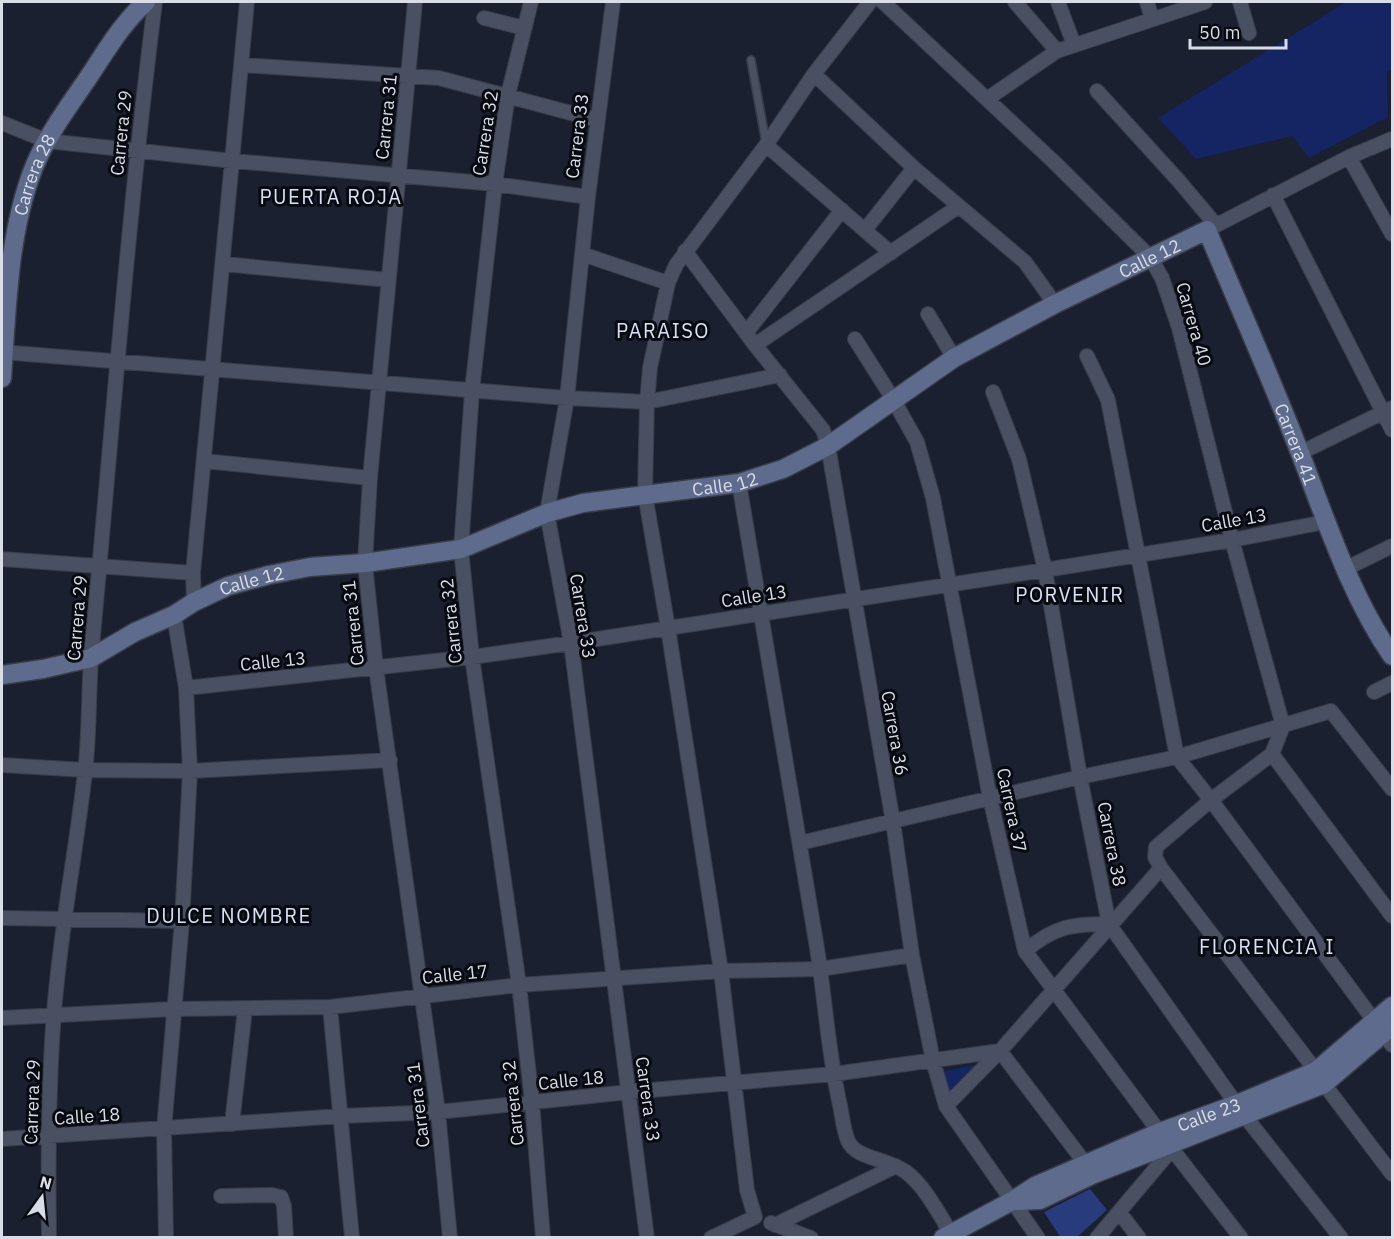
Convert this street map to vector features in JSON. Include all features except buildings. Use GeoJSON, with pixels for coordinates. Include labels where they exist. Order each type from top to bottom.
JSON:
{"type":"FeatureCollection","features":[{"type":"Feature","properties":{"kind":"street","name":"Carrera 28"},"geometry":{"type":"LineString","coordinates":[[2,378],[2,352],[12,252],[34,166],[47,141],[117,34],[146,2]]}},
{"type":"Feature","properties":{"kind":"street","name":"Carrera 29"},"geometry":{"type":"LineString","coordinates":[[49,1238],[48,1137],[54,1014],[64,919],[85,770],[91,658],[136,151],[155,2]]}},
{"type":"Feature","properties":{"kind":"street"},"geometry":{"type":"LineString","coordinates":[[194,602],[193,573],[247,2]]}},
{"type":"Feature","properties":{"kind":"street","name":"Carrera 31"},"geometry":{"type":"LineString","coordinates":[[415,2],[370,478],[365,563],[376,668],[438,1112],[450,1238]]}},
{"type":"Feature","properties":{"kind":"street","name":"Carrera 32"},"geometry":{"type":"LineString","coordinates":[[531,2],[508,95],[495,184],[472,391],[461,549],[472,657],[519,985],[532,1102],[543,1238]]}},
{"type":"Feature","properties":{"kind":"street","name":"Carrera 33"},"geometry":{"type":"LineString","coordinates":[[614,2],[597,120],[567,398],[548,513],[571,643],[647,1238]]}},
{"type":"Feature","properties":{"kind":"street"},"geometry":{"type":"LineString","coordinates":[[755,1217],[747,1190],[721,971],[645,494],[646,402],[655,339],[668,284],[676,265],[868,2]]}},
{"type":"Feature","properties":{"kind":"street","name":"Carrera 40"},"geometry":{"type":"LineString","coordinates":[[883,2],[1054,162],[1150,257],[1162,278],[1179,328],[1232,540],[1282,726]]}},
{"type":"Feature","properties":{"kind":"street"},"geometry":{"type":"LineString","coordinates":[[1015,2],[1057,51]]}},
{"type":"Feature","properties":{"kind":"street"},"geometry":{"type":"LineString","coordinates":[[1058,2],[1074,45]]}},
{"type":"Feature","properties":{"kind":"street"},"geometry":{"type":"LineString","coordinates":[[1147,2],[1152,19]]}},
{"type":"Feature","properties":{"kind":"street"},"geometry":{"type":"LineString","coordinates":[[987,99],[1057,51],[1205,2]]}},
{"type":"Feature","properties":{"kind":"street"},"geometry":{"type":"LineString","coordinates":[[1240,2],[1249,33]]}},
{"type":"Feature","properties":{"kind":"street"},"geometry":{"type":"LineString","coordinates":[[484,18],[524,28]]}},
{"type":"Feature","properties":{"kind":"street"},"geometry":{"type":"LineString","coordinates":[[242,64],[439,78],[597,120]]}},
{"type":"Feature","properties":{"kind":"street"},"geometry":{"type":"LineString","coordinates":[[814,74],[914,168],[1024,262],[1055,304]]}},
{"type":"Feature","properties":{"kind":"street","name":"Carrera 41"},"geometry":{"type":"LineString","coordinates":[[1097,91],[1179,180],[1211,228],[1345,569],[1390,646]]}},
{"type":"Feature","properties":{"kind":"street"},"geometry":{"type":"LineString","coordinates":[[2,123],[47,141],[233,161],[495,184],[588,196]]}},
{"type":"Feature","properties":{"kind":"street","name":"Calle 12"},"geometry":{"type":"LineString","coordinates":[[2,675],[91,658],[135,632],[174,615],[194,602],[228,586],[269,574],[461,549],[548,513],[583,503],[739,483],[783,469],[828,446],[954,358],[1055,304],[1349,157],[1392,139]]}},
{"type":"Feature","properties":{"kind":"street"},"geometry":{"type":"LineString","coordinates":[[766,144],[891,253]]}},
{"type":"Feature","properties":{"kind":"street"},"geometry":{"type":"LineString","coordinates":[[1349,157],[1392,234]]}},
{"type":"Feature","properties":{"kind":"street"},"geometry":{"type":"LineString","coordinates":[[865,230],[914,168]]}},
{"type":"Feature","properties":{"kind":"street"},"geometry":{"type":"LineString","coordinates":[[1273,195],[1388,411],[1392,430]]}},
{"type":"Feature","properties":{"kind":"street"},"geometry":{"type":"LineString","coordinates":[[751,339],[891,253],[959,206]]}},
{"type":"Feature","properties":{"kind":"street"},"geometry":{"type":"LineString","coordinates":[[751,339],[842,210]]}},
{"type":"Feature","properties":{"kind":"street","name":"Carrera 36"},"geometry":{"type":"LineString","coordinates":[[686,251],[751,339],[816,418],[823,430],[828,446],[893,822],[912,955],[933,1061],[946,1106],[1038,1238]]}},
{"type":"Feature","properties":{"kind":"street"},"geometry":{"type":"LineString","coordinates":[[582,254],[668,284]]}},
{"type":"Feature","properties":{"kind":"street"},"geometry":{"type":"LineString","coordinates":[[224,264],[388,280]]}},
{"type":"Feature","properties":{"kind":"street"},"geometry":{"type":"LineString","coordinates":[[928,314],[954,358]]}},
{"type":"Feature","properties":{"kind":"street","name":"Carrera 37"},"geometry":{"type":"LineString","coordinates":[[855,339],[917,442],[933,498],[990,798],[1025,951],[1241,1238]]}},
{"type":"Feature","properties":{"kind":"street"},"geometry":{"type":"LineString","coordinates":[[2,352],[472,391],[646,402],[780,375]]}},
{"type":"Feature","properties":{"kind":"street"},"geometry":{"type":"LineString","coordinates":[[1087,356],[1108,400],[1177,757],[1386,1032]]}},
{"type":"Feature","properties":{"kind":"street","name":"Carrera 38"},"geometry":{"type":"LineString","coordinates":[[993,392],[1019,459],[1044,570],[1080,777],[1109,924],[1240,1109],[1341,1238]]}},
{"type":"Feature","properties":{"kind":"street"},"geometry":{"type":"LineString","coordinates":[[1300,453],[1388,411]]}},
{"type":"Feature","properties":{"kind":"street"},"geometry":{"type":"LineString","coordinates":[[204,461],[370,478]]}},
{"type":"Feature","properties":{"kind":"street"},"geometry":{"type":"LineString","coordinates":[[739,483],[800,843],[834,1074],[847,1139],[852,1149],[862,1155],[896,1166],[915,1180],[947,1235]]}},
{"type":"Feature","properties":{"kind":"street","name":"Calle 13"},"geometry":{"type":"LineString","coordinates":[[186,688],[472,657],[571,643],[1232,540],[1325,522]]}},
{"type":"Feature","properties":{"kind":"street"},"geometry":{"type":"LineString","coordinates":[[1345,569],[1392,546]]}},
{"type":"Feature","properties":{"kind":"street"},"geometry":{"type":"LineString","coordinates":[[2,559],[193,573]]}},
{"type":"Feature","properties":{"kind":"street"},"geometry":{"type":"LineString","coordinates":[[166,1238],[164,1129],[182,921],[190,771],[186,688],[174,615]]}},
{"type":"Feature","properties":{"kind":"street"},"geometry":{"type":"LineString","coordinates":[[1374,692],[1392,683]]}},
{"type":"Feature","properties":{"kind":"street"},"geometry":{"type":"LineString","coordinates":[[800,843],[1080,777],[1177,757],[1331,711],[1392,789]]}},
{"type":"Feature","properties":{"kind":"street"},"geometry":{"type":"LineString","coordinates":[[1282,726],[1272,754],[1211,800],[1156,847],[1155,857],[1392,1174]]}},
{"type":"Feature","properties":{"kind":"street"},"geometry":{"type":"LineString","coordinates":[[1272,754],[1392,916]]}},
{"type":"Feature","properties":{"kind":"street"},"geometry":{"type":"LineString","coordinates":[[2,765],[85,770],[190,771],[390,760]]}},
{"type":"Feature","properties":{"kind":"street"},"geometry":{"type":"LineString","coordinates":[[946,1106],[999,1051],[1109,924],[1161,868]]}},
{"type":"Feature","properties":{"kind":"street"},"geometry":{"type":"LineString","coordinates":[[2,918],[182,921]]}},
{"type":"Feature","properties":{"kind":"street"},"geometry":{"type":"LineString","coordinates":[[1025,951],[1038,940],[1061,928],[1087,924],[1109,924]]}},
{"type":"Feature","properties":{"kind":"street","name":"Calle 17"},"geometry":{"type":"LineString","coordinates":[[2,1018],[173,1009],[330,1007],[519,985],[721,971],[820,969],[912,955]]}},
{"type":"Feature","properties":{"kind":"street","name":"Calle 23"},"geometry":{"type":"LineString","coordinates":[[947,1235],[1012,1202],[1040,1200],[1090,1169],[1167,1142],[1240,1109],[1320,1077],[1386,1032],[1392,1006]]}},
{"type":"Feature","properties":{"kind":"street"},"geometry":{"type":"LineString","coordinates":[[330,1007],[352,1238]]}},
{"type":"Feature","properties":{"kind":"street"},"geometry":{"type":"LineString","coordinates":[[232,1124],[245,1009]]}},
{"type":"Feature","properties":{"kind":"street"},"geometry":{"type":"LineString","coordinates":[[999,1051],[1090,1169]]}},
{"type":"Feature","properties":{"kind":"street","name":"Calle 18"},"geometry":{"type":"LineString","coordinates":[[2,1139],[341,1116],[438,1112],[834,1074],[999,1051]]}},
{"type":"Feature","properties":{"kind":"street"},"geometry":{"type":"LineString","coordinates":[[1097,1238],[1119,1212],[1167,1142]]}},
{"type":"Feature","properties":{"kind":"street"},"geometry":{"type":"LineString","coordinates":[[775,1225],[896,1166]]}},
{"type":"Feature","properties":{"kind":"street"},"geometry":{"type":"LineString","coordinates":[[221,1196],[272,1195],[281,1197],[284,1206],[286,1238]]}},
{"type":"Feature","properties":{"kind":"street"},"geometry":{"type":"LineString","coordinates":[[1119,1212],[1139,1238]]}},
{"type":"Feature","properties":{"kind":"street"},"geometry":{"type":"LineString","coordinates":[[711,1238],[755,1217],[810,1238]]}},
{"type":"Feature","properties":{"kind":"lane"},"geometry":{"type":"LineString","coordinates":[[751,60],[766,144]]}},
{"type":"Feature","properties":{"kind":"shaded area"},"geometry":{"type":"Polygon","coordinates":[[[1346,2],[1392,2],[1392,69],[1387,72],[1388,117],[1309,158],[1292,136],[1196,159],[1158,118],[1346,2]]]}},
{"type":"Feature","properties":{"kind":"shaded area"},"geometry":{"type":"Polygon","coordinates":[[[979,1064],[948,1097],[941,1072],[979,1064]]]}},
{"type":"Feature","properties":{"kind":"district","name":"PUERTA ROJA"},"geometry":{"type":"Point","coordinates":[331,196]}},
{"type":"Feature","properties":{"kind":"district","name":"PARAISO"},"geometry":{"type":"Point","coordinates":[663,330]}},
{"type":"Feature","properties":{"kind":"district","name":"PORVENIR"},"geometry":{"type":"Point","coordinates":[1070,594]}},
{"type":"Feature","properties":{"kind":"district","name":"DULCE NOMBRE"},"geometry":{"type":"Point","coordinates":[229,915]}},
{"type":"Feature","properties":{"kind":"district","name":"FLORENCIA I"},"geometry":{"type":"Point","coordinates":[1267,946]}}]}
